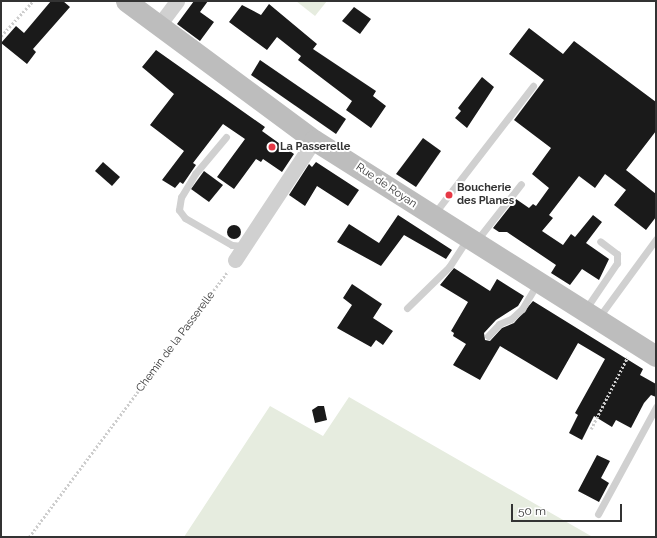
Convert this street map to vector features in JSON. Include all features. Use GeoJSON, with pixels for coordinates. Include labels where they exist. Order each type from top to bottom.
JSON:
{"type":"FeatureCollection","features":[{"type":"Feature","properties":{"kind":"main road","name":"Rue de Royan"},"geometry":{"type":"LineString","coordinates":[[126,1],[314,140],[471,242],[656,356]]}},
{"type":"Feature","properties":{"kind":"street"},"geometry":{"type":"LineString","coordinates":[[159,25],[177,1]]}},
{"type":"Feature","properties":{"kind":"street"},"geometry":{"type":"LineString","coordinates":[[235,260],[314,140]]}},
{"type":"Feature","properties":{"kind":"lane"},"geometry":{"type":"LineString","coordinates":[[432,217],[533,86]]}},
{"type":"Feature","properties":{"kind":"lane"},"geometry":{"type":"LineString","coordinates":[[226,137],[195,174],[181,197],[179,210],[185,218],[232,246],[244,246]]}},
{"type":"Feature","properties":{"kind":"lane"},"geometry":{"type":"LineString","coordinates":[[407,308],[449,267],[521,184]]}},
{"type":"Feature","properties":{"kind":"lane"},"geometry":{"type":"LineString","coordinates":[[590,316],[656,239]]}},
{"type":"Feature","properties":{"kind":"lane"},"geometry":{"type":"LineString","coordinates":[[590,316],[617,263],[617,254],[600,241]]}},
{"type":"Feature","properties":{"kind":"lane"},"geometry":{"type":"LineString","coordinates":[[488,336],[498,324],[511,319],[522,309],[537,283]]}},
{"type":"Feature","properties":{"kind":"lane"},"geometry":{"type":"LineString","coordinates":[[598,514],[656,407]]}},
{"type":"Feature","properties":{"kind":"path"},"geometry":{"type":"LineString","coordinates":[[1,36],[33,1]]}},
{"type":"Feature","properties":{"kind":"path","name":"Chemin de la Passerelle"},"geometry":{"type":"LineString","coordinates":[[29,537],[235,260]]}},
{"type":"Feature","properties":{"kind":"path"},"geometry":{"type":"LineString","coordinates":[[591,429],[635,344]]}},
{"type":"Feature","properties":{"kind":"shaded area"},"geometry":{"type":"Polygon","coordinates":[[[296,1],[327,1],[315,16],[296,1]]]}},
{"type":"Feature","properties":{"kind":"shaded area"},"geometry":{"type":"Polygon","coordinates":[[[349,397],[591,537],[184,537],[270,406],[323,436],[349,397]]]}},
{"type":"Feature","properties":{"kind":"building"},"geometry":{"type":"Polygon","coordinates":[[[51,1],[63,1],[70,7],[33,49],[36,52],[27,64],[1,43],[16,26],[24,33],[51,1]]]}},
{"type":"Feature","properties":{"kind":"building"},"geometry":{"type":"Polygon","coordinates":[[[194,1],[208,1],[200,12],[214,22],[200,41],[177,24],[194,1]]]}},
{"type":"Feature","properties":{"kind":"building"},"geometry":{"type":"Polygon","coordinates":[[[269,4],[317,44],[313,49],[376,91],[373,96],[386,106],[371,128],[346,110],[352,101],[298,60],[301,56],[277,37],[267,50],[229,22],[242,5],[261,15],[269,4]]]}},
{"type":"Feature","properties":{"kind":"building"},"geometry":{"type":"Polygon","coordinates":[[[354,7],[371,19],[360,34],[342,21],[354,7]]]}},
{"type":"Feature","properties":{"kind":"building"},"geometry":{"type":"Polygon","coordinates":[[[529,28],[563,54],[574,41],[656,102],[656,131],[626,170],[656,194],[656,217],[646,230],[614,205],[626,190],[605,174],[595,188],[579,176],[549,215],[553,218],[542,231],[563,245],[571,234],[575,237],[593,215],[602,222],[586,243],[609,259],[599,280],[582,269],[570,285],[551,273],[556,265],[507,232],[499,232],[493,228],[516,199],[529,208],[533,204],[536,206],[549,188],[532,174],[551,148],[514,120],[544,80],[509,54],[529,28]]]}},
{"type":"Feature","properties":{"kind":"building"},"geometry":{"type":"Polygon","coordinates":[[[156,50],[265,127],[262,131],[294,154],[282,172],[263,159],[261,162],[256,159],[234,189],[217,177],[245,139],[223,124],[193,163],[196,165],[183,184],[180,182],[175,188],[162,180],[184,151],[150,125],[174,94],[142,67],[156,50]]]}},
{"type":"Feature","properties":{"kind":"building"},"geometry":{"type":"Polygon","coordinates":[[[260,60],[346,119],[336,134],[251,75],[260,60]]]}},
{"type":"Feature","properties":{"kind":"building"},"geometry":{"type":"Polygon","coordinates":[[[482,77],[494,87],[467,128],[455,118],[461,111],[458,108],[482,77]]]}},
{"type":"Feature","properties":{"kind":"building"},"geometry":{"type":"Polygon","coordinates":[[[423,138],[441,151],[416,187],[396,174],[423,138]]]}},
{"type":"Feature","properties":{"kind":"building"},"geometry":{"type":"Polygon","coordinates":[[[103,162],[120,177],[112,186],[95,171],[103,162]]]}},
{"type":"Feature","properties":{"kind":"building"},"geometry":{"type":"Polygon","coordinates":[[[316,162],[359,190],[348,206],[317,186],[305,206],[289,195],[309,164],[312,167],[316,162]]]}},
{"type":"Feature","properties":{"kind":"building"},"geometry":{"type":"Polygon","coordinates":[[[204,171],[223,185],[209,202],[191,189],[204,171]]]}},
{"type":"Feature","properties":{"kind":"building"},"geometry":{"type":"Polygon","coordinates":[[[398,215],[452,250],[446,259],[404,235],[381,266],[337,242],[349,224],[379,243],[398,215]]]}},
{"type":"Feature","properties":{"kind":"building"},"geometry":{"type":"Polygon","coordinates":[[[231,225],[237,225],[241,229],[241,235],[237,239],[231,239],[227,235],[227,229],[231,225]]]}},
{"type":"Feature","properties":{"kind":"building"},"geometry":{"type":"Polygon","coordinates":[[[454,268],[490,291],[497,279],[524,296],[518,306],[496,320],[484,333],[485,340],[490,341],[502,328],[514,323],[533,301],[643,369],[640,375],[656,384],[656,397],[651,395],[644,403],[631,428],[616,420],[612,427],[594,416],[582,440],[569,433],[578,415],[575,413],[605,359],[578,343],[557,380],[500,346],[480,380],[453,365],[466,344],[453,336],[454,333],[451,331],[468,302],[440,285],[454,268]]]}},
{"type":"Feature","properties":{"kind":"building"},"geometry":{"type":"Polygon","coordinates":[[[352,284],[382,304],[373,318],[393,331],[383,345],[376,340],[371,347],[337,328],[352,305],[343,298],[352,284]]]}},
{"type":"Feature","properties":{"kind":"building"},"geometry":{"type":"Polygon","coordinates":[[[318,406],[324,406],[327,420],[315,423],[312,410],[318,406]]]}},
{"type":"Feature","properties":{"kind":"building"},"geometry":{"type":"Polygon","coordinates":[[[597,455],[610,461],[601,478],[609,483],[599,502],[578,491],[597,455]]]}},
{"type":"Feature","properties":{"kind":"place","name":"La Passerelle"},"geometry":{"type":"Point","coordinates":[272,147]}},
{"type":"Feature","properties":{"kind":"place","name":"Boucherie des Planes"},"geometry":{"type":"Point","coordinates":[449,195]}}]}
